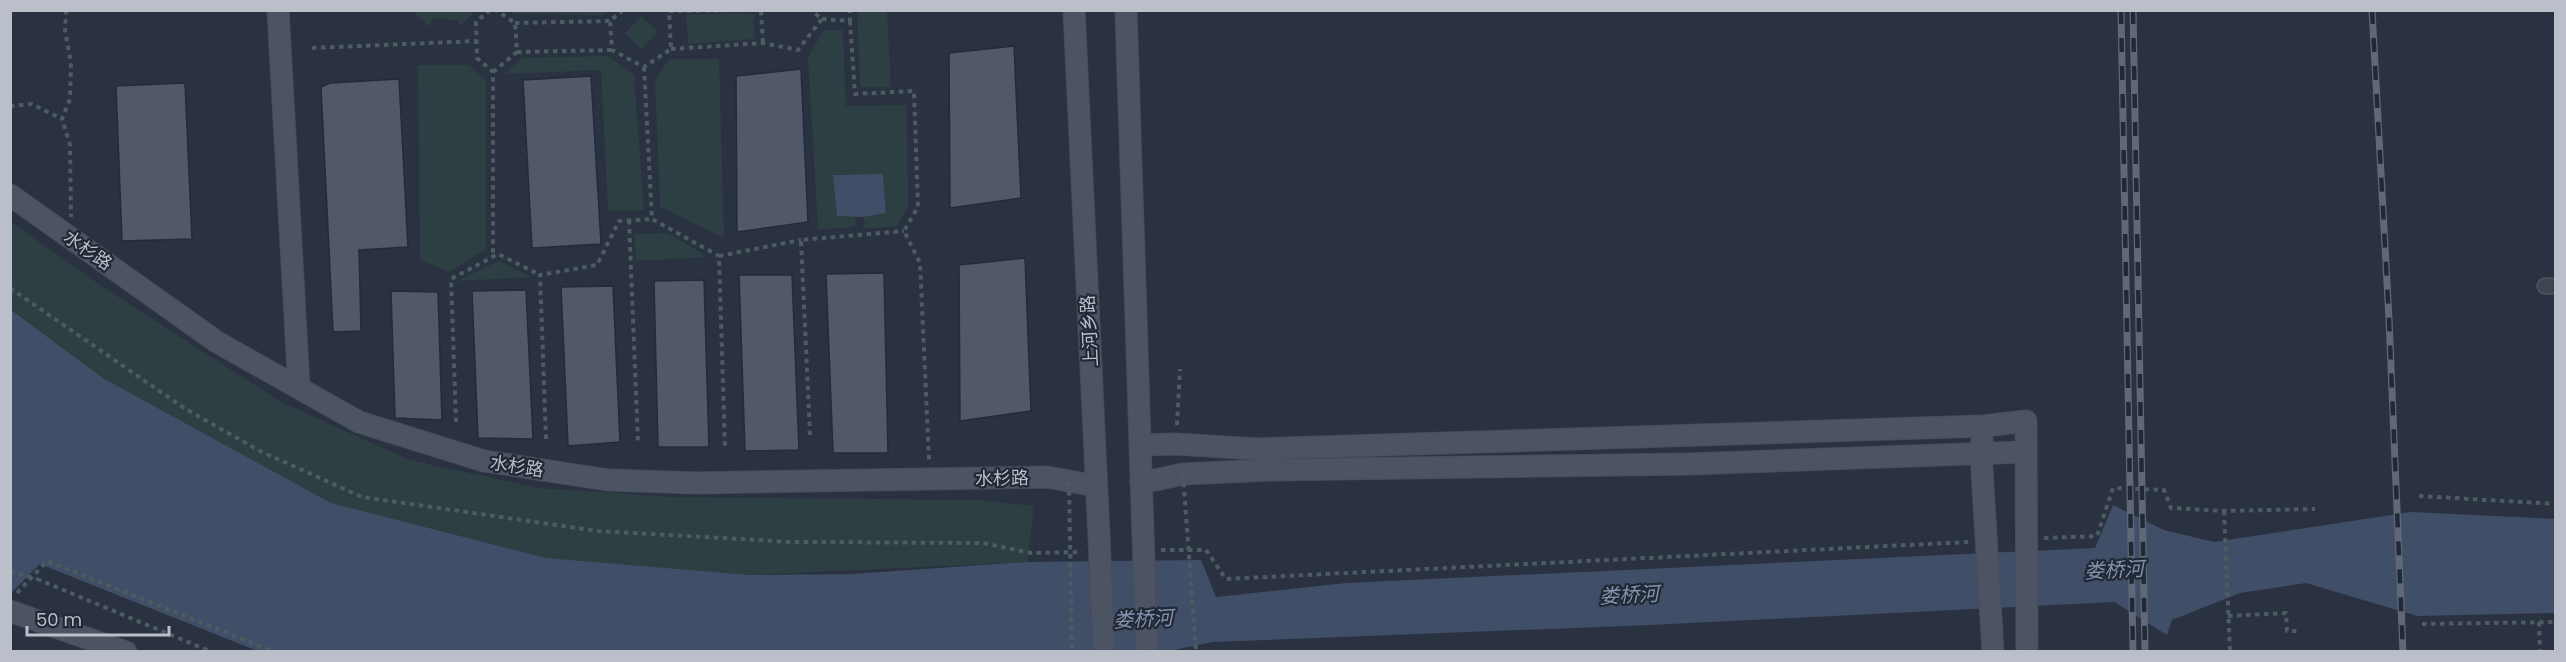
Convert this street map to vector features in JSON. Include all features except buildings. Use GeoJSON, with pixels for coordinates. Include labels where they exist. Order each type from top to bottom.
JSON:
{"type":"FeatureCollection","features":[{"type":"Feature","properties":{"kind":"street"},"geometry":{"type":"LineString","coordinates":[[278,10],[299,388]]}},
{"type":"Feature","properties":{"kind":"street","name":"上河乡路"},"geometry":{"type":"LineString","coordinates":[[1074,10],[1104,651]]}},
{"type":"Feature","properties":{"kind":"street"},"geometry":{"type":"LineString","coordinates":[[1126,10],[1147,651]]}},
{"type":"Feature","properties":{"kind":"street","name":"水杉路"},"geometry":{"type":"LineString","coordinates":[[10,195],[217,342],[360,422],[484,461],[609,480],[696,483],[1047,477],[1096,486]]}},
{"type":"Feature","properties":{"kind":"street"},"geometry":{"type":"LineString","coordinates":[[1140,445],[1176,444],[1257,449],[1984,426],[2026,421],[2024,452],[2028,651]]}},
{"type":"Feature","properties":{"kind":"street"},"geometry":{"type":"LineString","coordinates":[[1984,426],[1981,453],[1993,651]]}},
{"type":"Feature","properties":{"kind":"street"},"geometry":{"type":"LineString","coordinates":[[1141,483],[1183,474],[1269,470],[1690,464],[2024,452]]}},
{"type":"Feature","properties":{"kind":"street"},"geometry":{"type":"LineString","coordinates":[[10,611],[126,651]]}},
{"type":"Feature","properties":{"kind":"path"},"geometry":{"type":"LineString","coordinates":[[66,10],[65,31],[71,63],[70,99],[62,119],[70,145],[72,239]]}},
{"type":"Feature","properties":{"kind":"path"},"geometry":{"type":"LineString","coordinates":[[490,10],[476,22],[477,58],[493,72],[493,257]]}},
{"type":"Feature","properties":{"kind":"path"},"geometry":{"type":"LineString","coordinates":[[496,10],[515,23],[610,21],[623,10]]}},
{"type":"Feature","properties":{"kind":"path"},"geometry":{"type":"LineString","coordinates":[[810,10],[822,19],[850,21]]}},
{"type":"Feature","properties":{"kind":"path"},"geometry":{"type":"LineString","coordinates":[[850,10],[855,94],[914,91],[918,207],[904,231]]}},
{"type":"Feature","properties":{"kind":"path"},"geometry":{"type":"LineString","coordinates":[[671,49],[669,11],[761,11],[763,43]]}},
{"type":"Feature","properties":{"kind":"path"},"geometry":{"type":"LineString","coordinates":[[644,67],[671,49],[763,43],[798,50],[822,19]]}},
{"type":"Feature","properties":{"kind":"path"},"geometry":{"type":"LineString","coordinates":[[610,21],[612,50]]}},
{"type":"Feature","properties":{"kind":"path"},"geometry":{"type":"LineString","coordinates":[[515,23],[517,52]]}},
{"type":"Feature","properties":{"kind":"path"},"geometry":{"type":"LineString","coordinates":[[312,48],[477,40]]}},
{"type":"Feature","properties":{"kind":"path"},"geometry":{"type":"LineString","coordinates":[[493,72],[517,52],[612,50],[644,67]]}},
{"type":"Feature","properties":{"kind":"path"},"geometry":{"type":"LineString","coordinates":[[644,67],[652,219]]}},
{"type":"Feature","properties":{"kind":"path"},"geometry":{"type":"LineString","coordinates":[[10,106],[32,104],[62,119]]}},
{"type":"Feature","properties":{"kind":"path"},"geometry":{"type":"LineString","coordinates":[[456,422],[451,279],[498,254],[540,275],[597,265],[619,220],[652,219],[718,256],[801,240],[904,231]]}},
{"type":"Feature","properties":{"kind":"path"},"geometry":{"type":"LineString","coordinates":[[629,220],[638,443]]}},
{"type":"Feature","properties":{"kind":"path"},"geometry":{"type":"LineString","coordinates":[[904,231],[920,263],[930,479]]}},
{"type":"Feature","properties":{"kind":"path"},"geometry":{"type":"LineString","coordinates":[[801,240],[810,435]]}},
{"type":"Feature","properties":{"kind":"path"},"geometry":{"type":"LineString","coordinates":[[718,256],[725,449]]}},
{"type":"Feature","properties":{"kind":"path"},"geometry":{"type":"LineString","coordinates":[[540,275],[546,439]]}},
{"type":"Feature","properties":{"kind":"path"},"geometry":{"type":"LineString","coordinates":[[1180,369],[1176,444],[1183,474],[1196,651]]}},
{"type":"Feature","properties":{"kind":"path"},"geometry":{"type":"LineString","coordinates":[[1069,482],[1072,651]]}},
{"type":"Feature","properties":{"kind":"path"},"geometry":{"type":"LineString","coordinates":[[2419,496],[2556,504]]}},
{"type":"Feature","properties":{"kind":"path"},"geometry":{"type":"LineString","coordinates":[[2224,511],[2230,651]]}},
{"type":"Feature","properties":{"kind":"path"},"geometry":{"type":"LineString","coordinates":[[10,600],[46,561],[275,651]]}},
{"type":"Feature","properties":{"kind":"path"},"geometry":{"type":"LineString","coordinates":[[10,571],[38,579],[212,651]]}},
{"type":"Feature","properties":{"kind":"path"},"geometry":{"type":"LineString","coordinates":[[2228,616],[2286,613],[2287,631],[2300,631]]}},
{"type":"Feature","properties":{"kind":"path"},"geometry":{"type":"LineString","coordinates":[[2539,622],[2540,651]]}},
{"type":"Feature","properties":{"kind":"path"},"geometry":{"type":"LineString","coordinates":[[2422,624],[2556,622]]}},
{"type":"Feature","properties":{"kind":"shaded area"},"geometry":{"type":"Polygon","coordinates":[[[412,11],[476,11],[460,26],[457,20],[432,18],[430,27],[412,11]]]}},
{"type":"Feature","properties":{"kind":"shaded area"},"geometry":{"type":"Polygon","coordinates":[[[511,11],[608,11],[604,15],[514,14],[511,11]]]}},
{"type":"Feature","properties":{"kind":"shaded area"},"geometry":{"type":"Polygon","coordinates":[[[857,11],[887,11],[891,87],[860,87],[857,11]]]}},
{"type":"Feature","properties":{"kind":"shaded area"},"geometry":{"type":"Polygon","coordinates":[[[686,14],[754,14],[754,39],[688,44],[686,14]]]}},
{"type":"Feature","properties":{"kind":"shaded area"},"geometry":{"type":"Polygon","coordinates":[[[641,16],[658,32],[641,49],[625,33],[641,16]]]}},
{"type":"Feature","properties":{"kind":"shaded area"},"geometry":{"type":"Polygon","coordinates":[[[824,30],[843,30],[846,106],[907,105],[908,207],[897,226],[863,229],[864,217],[886,213],[883,174],[834,175],[837,216],[856,216],[855,227],[818,230],[808,57],[824,30]]]}},
{"type":"Feature","properties":{"kind":"shaded area"},"geometry":{"type":"Polygon","coordinates":[[[608,56],[634,75],[644,210],[608,211],[601,70],[504,74],[522,58],[608,56]]]}},
{"type":"Feature","properties":{"kind":"shaded area"},"geometry":{"type":"Polygon","coordinates":[[[669,59],[719,59],[724,238],[660,207],[655,80],[669,59]]]}},
{"type":"Feature","properties":{"kind":"shaded area"},"geometry":{"type":"Polygon","coordinates":[[[418,65],[469,65],[486,81],[486,249],[449,272],[420,260],[418,65]]]}},
{"type":"Feature","properties":{"kind":"shaded area"},"geometry":{"type":"Polygon","coordinates":[[[10,221],[103,287],[281,402],[410,460],[539,488],[674,497],[981,500],[1034,506],[1027,562],[750,575],[546,558],[331,503],[103,378],[11,309],[10,221]]]}},
{"type":"Feature","properties":{"kind":"shaded area"},"geometry":{"type":"Polygon","coordinates":[[[668,233],[708,257],[636,261],[634,234],[668,233]]]}},
{"type":"Feature","properties":{"kind":"shaded area"},"geometry":{"type":"Polygon","coordinates":[[[499,261],[532,277],[457,281],[499,261]]]}},
{"type":"Feature","properties":{"kind":"water"},"geometry":{"type":"Polygon","coordinates":[[[883,174],[886,213],[864,217],[837,216],[833,175],[883,174]]]}},
{"type":"Feature","properties":{"kind":"water","name":"娄桥河"},"geometry":{"type":"Polygon","coordinates":[[[10,309],[103,378],[331,503],[546,558],[750,575],[852,574],[1027,562],[1201,560],[1216,597],[1346,583],[2095,548],[2113,505],[2164,530],[2214,542],[2411,512],[2555,519],[2555,613],[2417,616],[2306,583],[2240,593],[2172,620],[2167,635],[2114,602],[1650,625],[1212,642],[1165,652],[257,651],[40,564],[11,593],[10,309]]]}},
{"type":"Feature","properties":{"kind":"railway"},"geometry":{"type":"LineString","coordinates":[[2121,10],[2133,652]]}},
{"type":"Feature","properties":{"kind":"railway"},"geometry":{"type":"LineString","coordinates":[[2133,10],[2145,652]]}},
{"type":"Feature","properties":{"kind":"railway"},"geometry":{"type":"LineString","coordinates":[[2372,10],[2389,319],[2403,652]]}}]}
